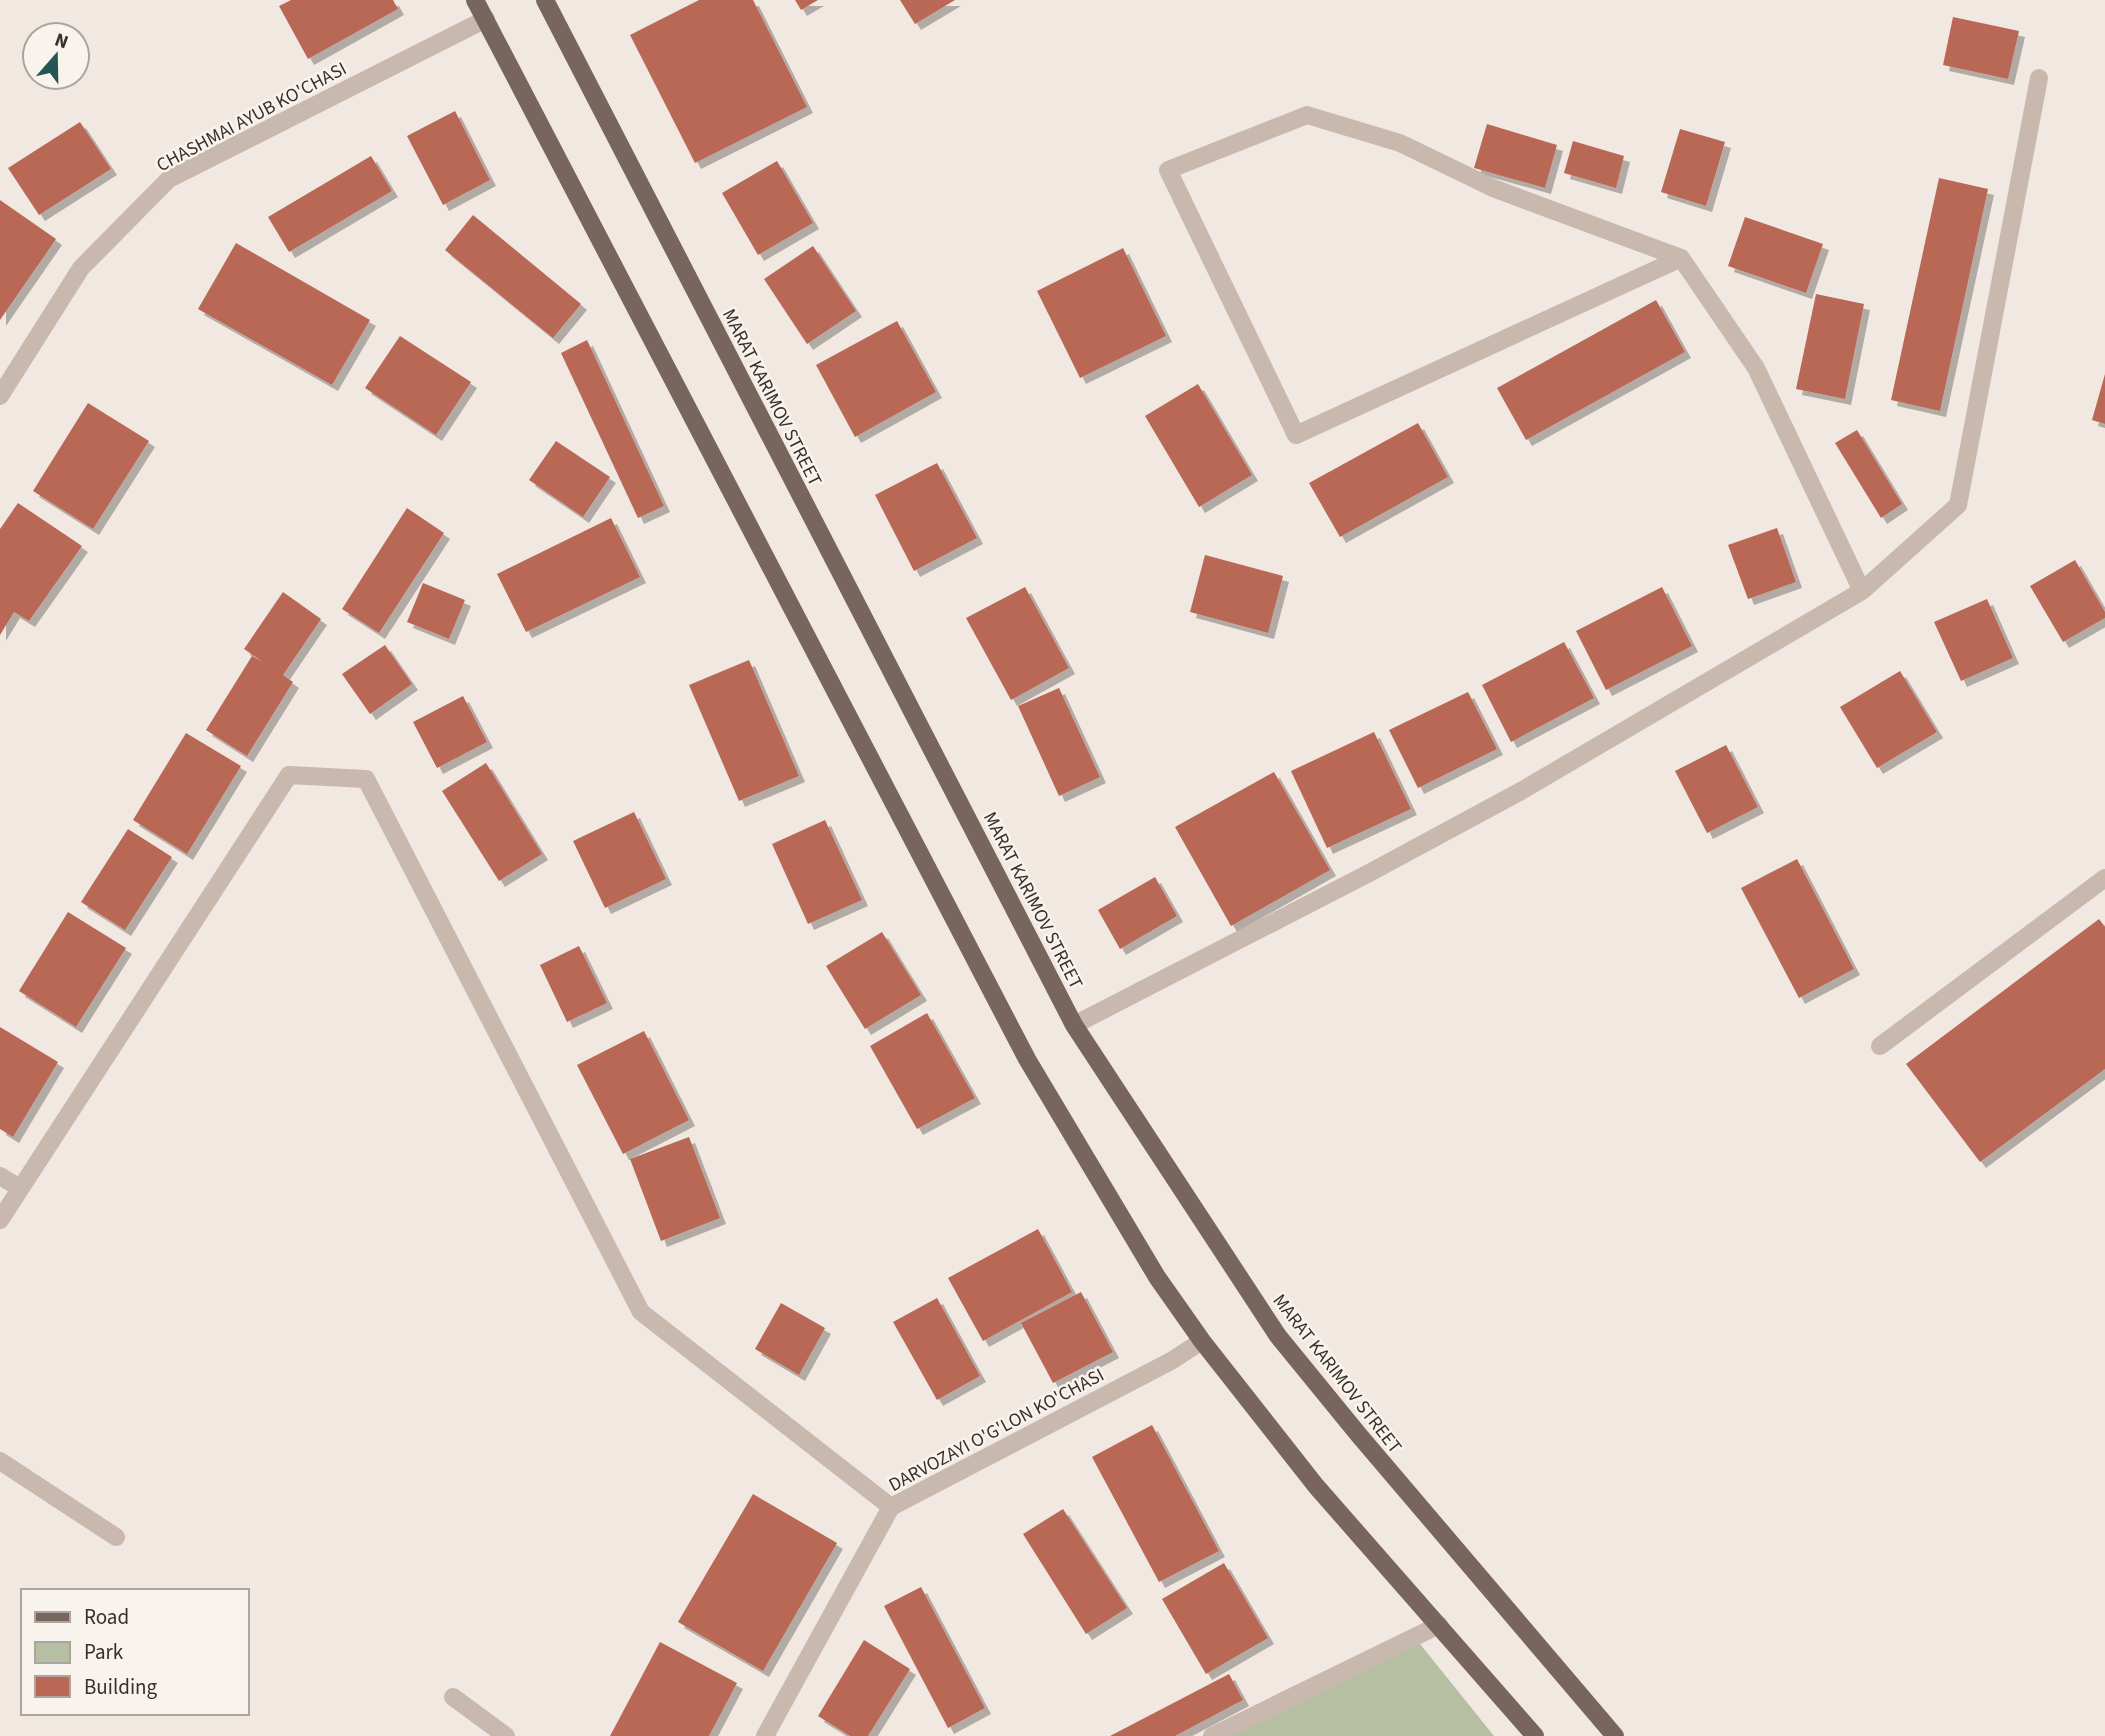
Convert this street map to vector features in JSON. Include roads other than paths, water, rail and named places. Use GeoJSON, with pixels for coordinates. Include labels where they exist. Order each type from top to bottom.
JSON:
{"type":"FeatureCollection","features":[{"type":"Feature","properties":{"kind":"main road"},"geometry":{"type":"LineString","coordinates":[[475,0],[1027,1059],[1157,1277],[1202,1341],[1315,1486],[1535,1736]]}},
{"type":"Feature","properties":{"kind":"main road","name":"MARAT KARIMOV STREET"},"geometry":{"type":"LineString","coordinates":[[545,0],[1074,1025],[1278,1336],[1615,1736]]}},
{"type":"Feature","properties":{"kind":"street","name":"CHASHMAI AYUB KO'CHASI"},"geometry":{"type":"LineString","coordinates":[[0,396],[82,268],[169,179],[486,19]]}},
{"type":"Feature","properties":{"kind":"street"},"geometry":{"type":"LineString","coordinates":[[1074,1025],[1371,872],[1521,791],[1862,591],[1958,505],[2039,78]]}},
{"type":"Feature","properties":{"kind":"street"},"geometry":{"type":"LineString","coordinates":[[1681,258],[1296,435],[1168,170],[1307,115],[1401,143],[1493,188],[1681,258],[1756,368],[1862,591]]}},
{"type":"Feature","properties":{"kind":"street"},"geometry":{"type":"LineString","coordinates":[[0,1220],[289,775],[366,779],[641,1312],[891,1507]]}},
{"type":"Feature","properties":{"kind":"street"},"geometry":{"type":"LineString","coordinates":[[1880,1046],[2105,878]]}},
{"type":"Feature","properties":{"kind":"street"},"geometry":{"type":"LineString","coordinates":[[0,1175],[20,1188]]}},
{"type":"Feature","properties":{"kind":"street","name":"DARVOZAYI O'G'LON KO'CHASI"},"geometry":{"type":"LineString","coordinates":[[765,1736],[891,1507],[1171,1361],[1202,1341]]}},
{"type":"Feature","properties":{"kind":"street"},"geometry":{"type":"LineString","coordinates":[[0,1461],[116,1537]]}},
{"type":"Feature","properties":{"kind":"street"},"geometry":{"type":"LineString","coordinates":[[1212,1736],[1439,1625]]}},
{"type":"Feature","properties":{"kind":"street"},"geometry":{"type":"LineString","coordinates":[[453,1697],[506,1736]]}}]}
